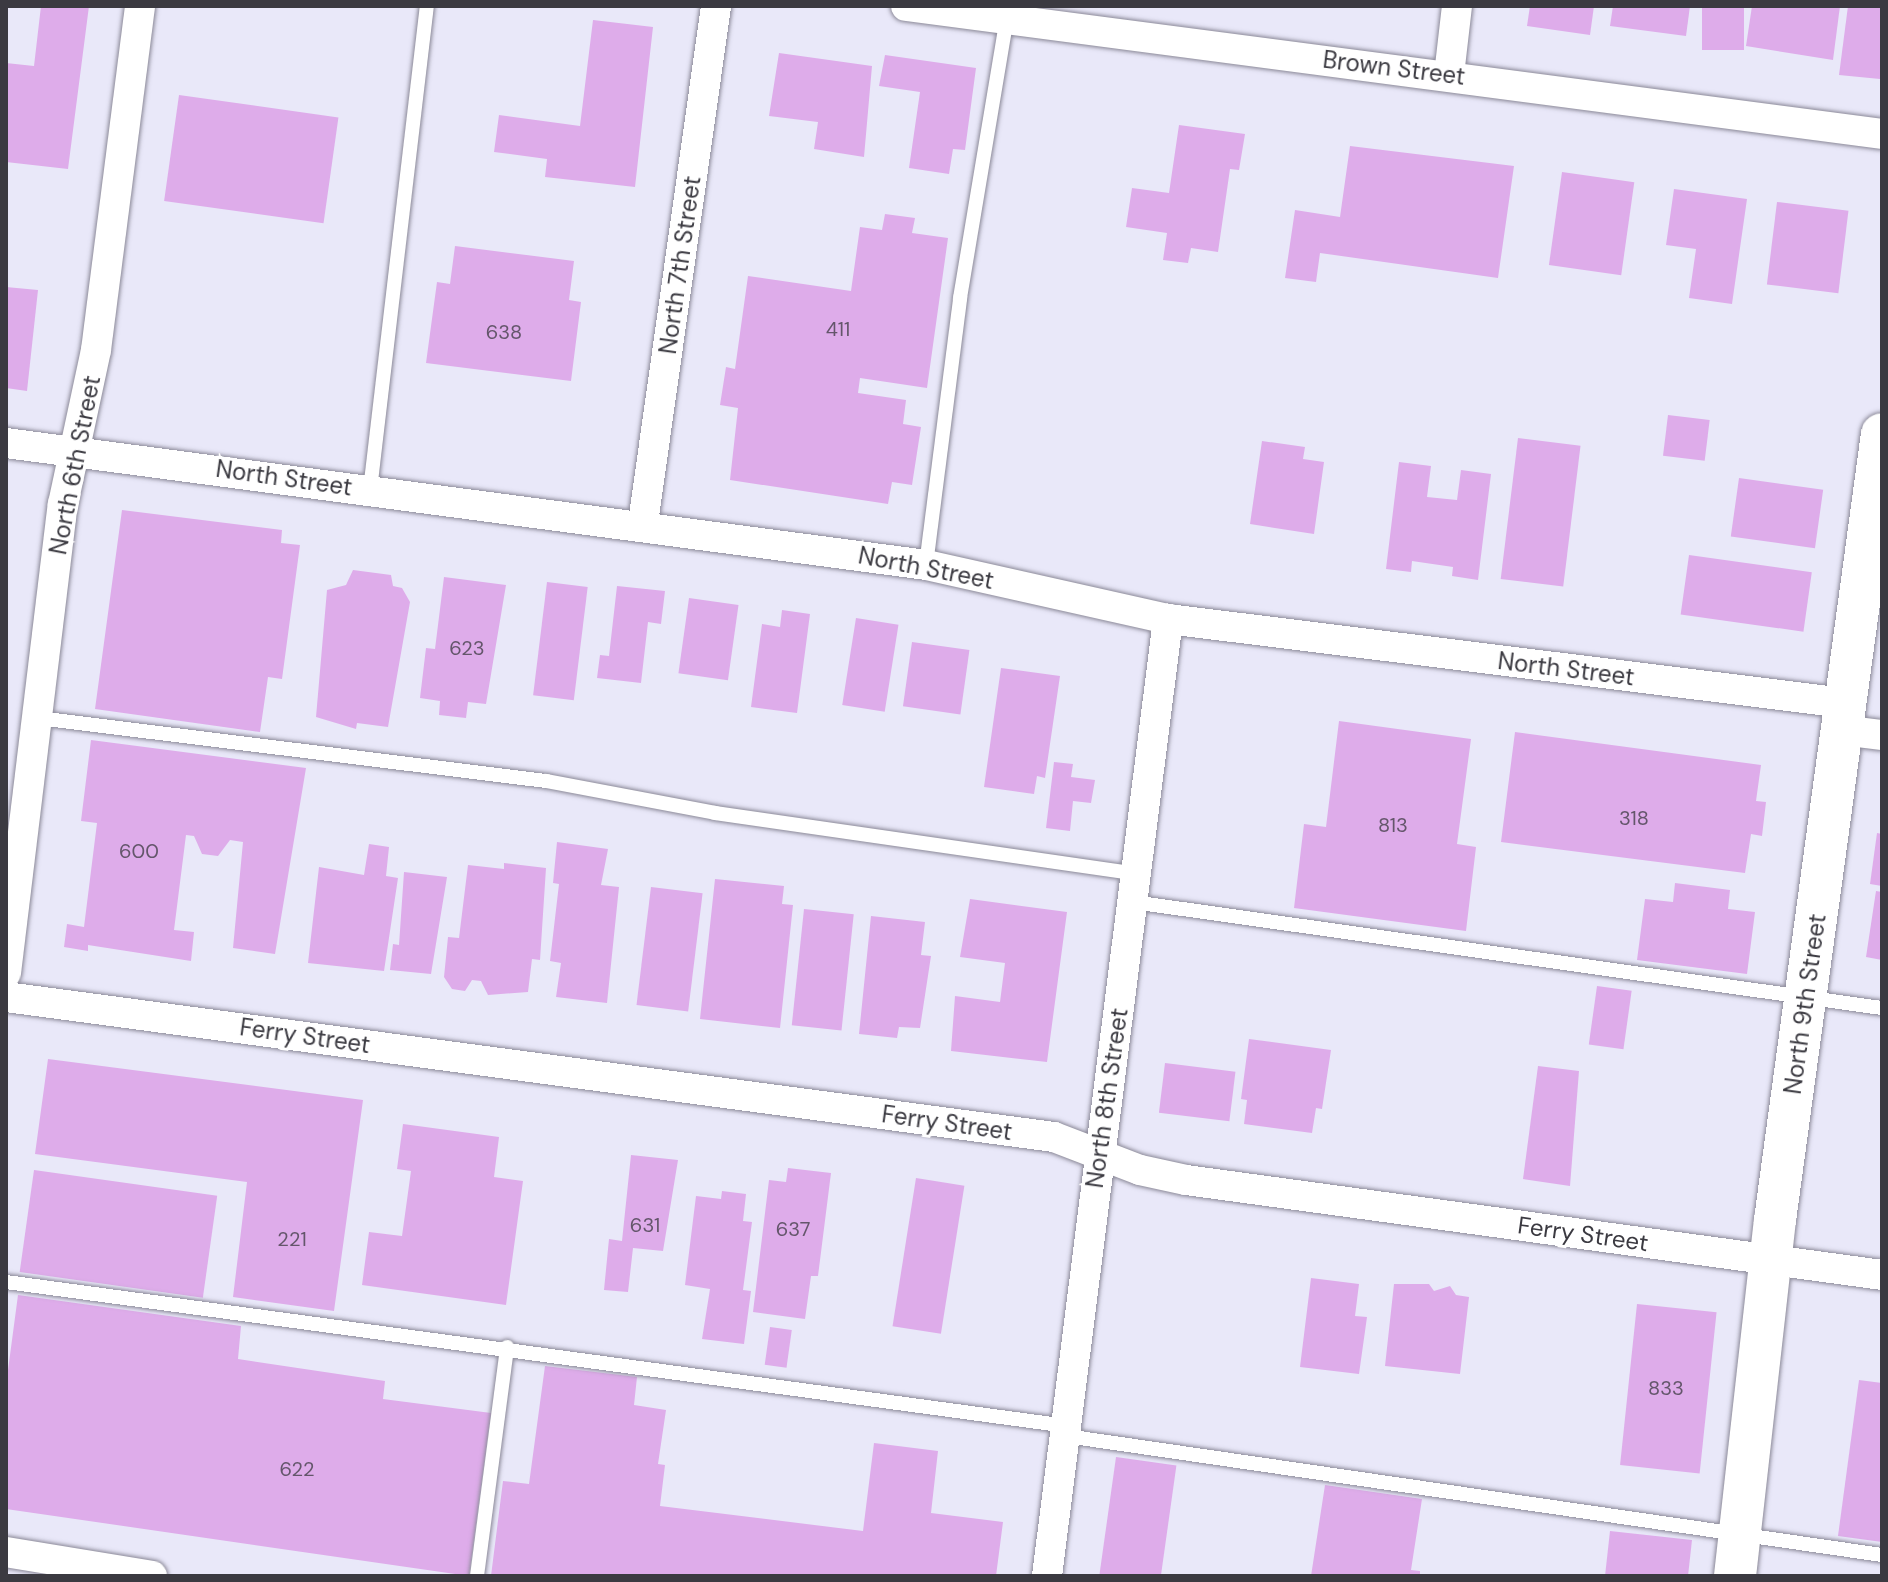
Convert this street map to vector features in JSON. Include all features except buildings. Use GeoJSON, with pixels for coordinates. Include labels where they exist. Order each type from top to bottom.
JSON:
{"type":"FeatureCollection","features":[{"type":"Feature","properties":{"kind":"main road","name":"North 9th Street"},"geometry":{"type":"LineString","coordinates":[[1735,1576],[1771,1259],[1881,451]]}},
{"type":"Feature","properties":{"kind":"street","name":"North 6th Street"},"geometry":{"type":"LineString","coordinates":[[6,973],[63,504],[96,350],[140,6]]}},
{"type":"Feature","properties":{"kind":"street","name":"North 7th Street"},"geometry":{"type":"LineString","coordinates":[[643,523],[716,6]]}},
{"type":"Feature","properties":{"kind":"street","name":"Brown Street"},"geometry":{"type":"LineString","coordinates":[[906,6],[1008,12],[1882,134]]}},
{"type":"Feature","properties":{"kind":"street"},"geometry":{"type":"LineString","coordinates":[[1449,75],[1457,6]]}},
{"type":"Feature","properties":{"kind":"street","name":"North Street"},"geometry":{"type":"LineString","coordinates":[[6,443],[643,523],[926,565],[1168,619],[1843,716],[1882,735]]}},
{"type":"Feature","properties":{"kind":"street","name":"North 8th Street"},"geometry":{"type":"LineString","coordinates":[[1047,1576],[1168,619]]}},
{"type":"Feature","properties":{"kind":"street","name":"Ferry Street"},"geometry":{"type":"LineString","coordinates":[[6,997],[1054,1137],[1186,1180],[1882,1275]]}},
{"type":"Feature","properties":{"kind":"street"},"geometry":{"type":"LineString","coordinates":[[6,1552],[152,1576]]}},
{"type":"Feature","properties":{"kind":"lane"},"geometry":{"type":"LineString","coordinates":[[370,490],[427,6]]}},
{"type":"Feature","properties":{"kind":"lane"},"geometry":{"type":"LineString","coordinates":[[926,565],[960,298],[1008,12]]}},
{"type":"Feature","properties":{"kind":"lane"},"geometry":{"type":"LineString","coordinates":[[38,718],[546,781],[1134,888],[1882,1008]]}},
{"type":"Feature","properties":{"kind":"lane"},"geometry":{"type":"LineString","coordinates":[[6,1282],[507,1347],[1882,1555]]}},
{"type":"Feature","properties":{"kind":"lane"},"geometry":{"type":"LineString","coordinates":[[477,1576],[507,1347]]}}]}
